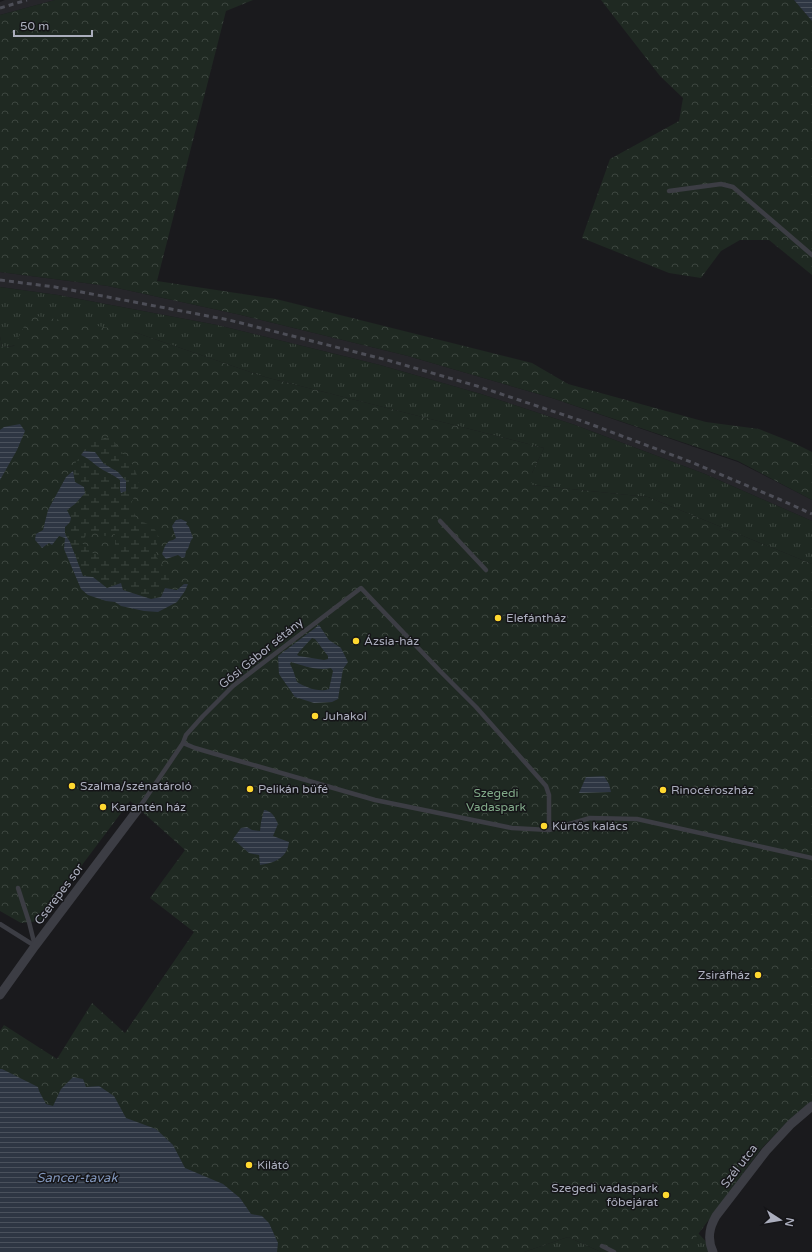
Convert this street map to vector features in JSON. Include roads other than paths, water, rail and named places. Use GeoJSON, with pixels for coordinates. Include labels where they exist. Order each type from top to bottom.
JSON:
{"type":"FeatureCollection","features":[{"type":"Feature","properties":{"kind":"street","name":"Cserepes sor"},"geometry":{"type":"LineString","coordinates":[[0,995],[139,808]]}},
{"type":"Feature","properties":{"kind":"street","name":"Szél utca"},"geometry":{"type":"LineString","coordinates":[[713,1252],[708,1236],[711,1224],[716,1216],[766,1151],[791,1124],[812,1106]]}},
{"type":"Feature","properties":{"kind":"lane"},"geometry":{"type":"LineString","coordinates":[[669,191],[721,184],[733,187],[812,255]]}},
{"type":"Feature","properties":{"kind":"lane"},"geometry":{"type":"LineString","coordinates":[[440,521],[486,570]]}},
{"type":"Feature","properties":{"kind":"lane","name":"Gősi Gábor sétány"},"geometry":{"type":"LineString","coordinates":[[139,808],[183,743],[186,736],[203,716],[233,686],[361,588],[476,707],[546,786],[549,795],[549,830]]}},
{"type":"Feature","properties":{"kind":"lane"},"geometry":{"type":"LineString","coordinates":[[183,743],[195,748],[375,800],[512,828],[549,830],[590,818],[637,820],[812,858]]}},
{"type":"Feature","properties":{"kind":"lane"},"geometry":{"type":"LineString","coordinates":[[18,888],[30,922],[35,946]]}},
{"type":"Feature","properties":{"kind":"lane"},"geometry":{"type":"LineString","coordinates":[[0,924],[35,946]]}},
{"type":"Feature","properties":{"kind":"lane"},"geometry":{"type":"LineString","coordinates":[[602,1246],[614,1252]]}},
{"type":"Feature","properties":{"kind":"water"},"geometry":{"type":"Polygon","coordinates":[[[794,0],[812,0],[812,21],[794,0]]]}},
{"type":"Feature","properties":{"kind":"water"},"geometry":{"type":"Polygon","coordinates":[[[20,424],[25,431],[17,450],[0,480],[0,430],[4,427],[20,424]]]}},
{"type":"Feature","properties":{"kind":"water"},"geometry":{"type":"Polygon","coordinates":[[[84,451],[95,452],[104,464],[118,472],[126,481],[126,491],[121,493],[120,480],[115,476],[81,455],[84,451]]]}},
{"type":"Feature","properties":{"kind":"water"},"geometry":{"type":"Polygon","coordinates":[[[73,471],[75,482],[84,487],[85,493],[67,510],[71,518],[70,522],[65,527],[65,534],[70,542],[83,576],[93,577],[107,588],[121,583],[123,590],[151,599],[161,597],[165,588],[177,590],[184,584],[188,584],[177,602],[158,612],[144,611],[121,606],[115,602],[106,601],[88,595],[81,589],[64,549],[65,538],[59,536],[52,545],[49,543],[42,548],[35,540],[36,534],[43,530],[48,510],[66,477],[73,471]]]}},
{"type":"Feature","properties":{"kind":"water"},"geometry":{"type":"Polygon","coordinates":[[[181,519],[187,522],[186,524],[189,527],[193,538],[186,551],[185,557],[182,558],[178,555],[166,559],[162,554],[165,546],[169,541],[176,538],[172,526],[176,520],[181,519]]]}},
{"type":"Feature","properties":{"kind":"water"},"geometry":{"type":"Polygon","coordinates":[[[319,625],[329,640],[341,648],[348,662],[343,669],[338,699],[332,702],[314,703],[295,697],[279,674],[278,656],[319,625]],[[312,638],[297,655],[324,660],[328,659],[328,656],[315,639],[312,638]],[[291,662],[290,664],[297,682],[317,690],[329,689],[333,671],[331,668],[315,668],[291,662]]]}},
{"type":"Feature","properties":{"kind":"water"},"geometry":{"type":"Polygon","coordinates":[[[604,776],[609,784],[611,792],[579,793],[586,777],[604,776]]]}},
{"type":"Feature","properties":{"kind":"water"},"geometry":{"type":"Polygon","coordinates":[[[264,810],[271,813],[278,824],[273,836],[289,842],[288,848],[283,856],[271,863],[260,865],[259,855],[249,853],[233,839],[241,828],[247,827],[252,830],[260,831],[264,810]]]}},
{"type":"Feature","properties":{"kind":"water","name":"Sancer-tavak"},"geometry":{"type":"Polygon","coordinates":[[[0,1069],[38,1087],[46,1104],[53,1106],[61,1089],[73,1077],[83,1079],[86,1087],[99,1086],[114,1096],[126,1118],[156,1129],[173,1145],[185,1168],[223,1184],[240,1198],[251,1214],[262,1216],[269,1223],[278,1243],[277,1252],[0,1252],[0,1069]]]}},
{"type":"Feature","properties":{"kind":"railway"},"geometry":{"type":"LineString","coordinates":[[0,8],[27,0]]}},
{"type":"Feature","properties":{"kind":"railway"},"geometry":{"type":"LineString","coordinates":[[0,280],[55,287],[229,320],[387,360],[477,386],[582,421],[691,462],[812,514]]}},
{"type":"Feature","properties":{"kind":"place","name":"Elefántház"},"geometry":{"type":"Point","coordinates":[498,618]}},
{"type":"Feature","properties":{"kind":"place","name":"Ázsia-ház"},"geometry":{"type":"Point","coordinates":[356,641]}},
{"type":"Feature","properties":{"kind":"place","name":"Juhakol"},"geometry":{"type":"Point","coordinates":[315,716]}},
{"type":"Feature","properties":{"kind":"place","name":"Szalma/szénatároló"},"geometry":{"type":"Point","coordinates":[72,786]}},
{"type":"Feature","properties":{"kind":"place","name":"Pelikán büfé"},"geometry":{"type":"Point","coordinates":[250,789]}},
{"type":"Feature","properties":{"kind":"place","name":"Rinocéroszház"},"geometry":{"type":"Point","coordinates":[663,790]}},
{"type":"Feature","properties":{"kind":"place","name":"Karantén ház"},"geometry":{"type":"Point","coordinates":[103,807]}},
{"type":"Feature","properties":{"kind":"place","name":"Kürtős kalács"},"geometry":{"type":"Point","coordinates":[544,826]}},
{"type":"Feature","properties":{"kind":"place","name":"Zsiráfház"},"geometry":{"type":"Point","coordinates":[758,975]}},
{"type":"Feature","properties":{"kind":"place","name":"Kilátó"},"geometry":{"type":"Point","coordinates":[249,1165]}},
{"type":"Feature","properties":{"kind":"place","name":"Szegedi vadaspark főbejárat"},"geometry":{"type":"Point","coordinates":[666,1195]}},
{"type":"Feature","properties":{"kind":"park label","name":"Szegedi Vadaspark"},"geometry":{"type":"Point","coordinates":[496,800]}}]}
